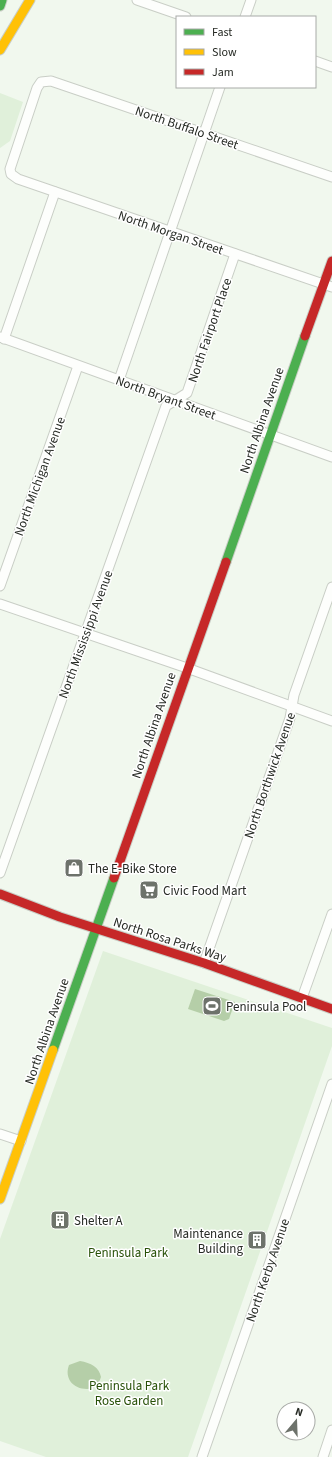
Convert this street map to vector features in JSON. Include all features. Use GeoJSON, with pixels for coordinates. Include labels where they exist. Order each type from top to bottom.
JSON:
{"type":"FeatureCollection","features":[{"type":"Feature","properties":{"kind":"main road"},"geometry":{"type":"LineString","coordinates":[[0,6],[2,0]]}},
{"type":"Feature","properties":{"kind":"main road"},"geometry":{"type":"LineString","coordinates":[[0,50],[30,0]]}},
{"type":"Feature","properties":{"kind":"main road","name":"North Albina Avenue"},"geometry":{"type":"LineString","coordinates":[[0,1199],[270,434],[328,286],[332,261]]}},
{"type":"Feature","properties":{"kind":"main road","name":"North Rosa Parks Way"},"geometry":{"type":"LineString","coordinates":[[0,894],[96,928],[204,963],[332,1009]]}},
{"type":"Feature","properties":{"kind":"street"},"geometry":{"type":"LineString","coordinates":[[137,0],[183,16]]}},
{"type":"Feature","properties":{"kind":"street"},"geometry":{"type":"LineString","coordinates":[[245,16],[251,0]]}},
{"type":"Feature","properties":{"kind":"street"},"geometry":{"type":"LineString","coordinates":[[316,61],[332,67]]}},
{"type":"Feature","properties":{"kind":"street","name":"North Buffalo Street"},"geometry":{"type":"LineString","coordinates":[[11,174],[10,164],[37,88],[42,82],[51,80],[332,177]]}},
{"type":"Feature","properties":{"kind":"street"},"geometry":{"type":"LineString","coordinates":[[118,380],[220,88]]}},
{"type":"Feature","properties":{"kind":"street","name":"North Morgan Street"},"geometry":{"type":"LineString","coordinates":[[11,174],[18,179],[328,286]]}},
{"type":"Feature","properties":{"kind":"street"},"geometry":{"type":"LineString","coordinates":[[2,338],[55,192]]}},
{"type":"Feature","properties":{"kind":"street","name":"North Fairport Place"},"geometry":{"type":"LineString","coordinates":[[174,400],[187,393],[235,254]]}},
{"type":"Feature","properties":{"kind":"street","name":"North Bryant Street"},"geometry":{"type":"LineString","coordinates":[[2,338],[332,457]]}},
{"type":"Feature","properties":{"kind":"street","name":"North Michigan Avenue"},"geometry":{"type":"LineString","coordinates":[[0,586],[78,366]]}},
{"type":"Feature","properties":{"kind":"street","name":"North Mississippi Avenue"},"geometry":{"type":"LineString","coordinates":[[0,873],[166,406],[174,400]]}},
{"type":"Feature","properties":{"kind":"street","name":"North Borthwick Avenue"},"geometry":{"type":"LineString","coordinates":[[204,963],[290,718],[294,695],[332,587]]}},
{"type":"Feature","properties":{"kind":"street"},"geometry":{"type":"LineString","coordinates":[[0,604],[187,668],[332,721]]}},
{"type":"Feature","properties":{"kind":"street"},"geometry":{"type":"LineString","coordinates":[[302,998],[332,914]]}},
{"type":"Feature","properties":{"kind":"street","name":"North Kerby Avenue"},"geometry":{"type":"LineString","coordinates":[[202,1457],[332,1084]]}},
{"type":"Feature","properties":{"kind":"street"},"geometry":{"type":"LineString","coordinates":[[0,1134],[20,1141]]}},
{"type":"Feature","properties":{"kind":"street"},"geometry":{"type":"LineString","coordinates":[[322,1457],[332,1430]]}},
{"type":"Feature","properties":{"kind":"green space"},"geometry":{"type":"Polygon","coordinates":[[[0,93],[23,102],[10,141],[0,148],[0,93]]]}},
{"type":"Feature","properties":{"kind":"green space","name":"Peninsula Park"},"geometry":{"type":"Polygon","coordinates":[[[103,951],[332,1028],[332,1046],[188,1457],[46,1457],[0,1441],[0,1239],[103,951]]]}},
{"type":"Feature","properties":{"kind":"shaded area","name":"Peninsula Pool"},"geometry":{"type":"Polygon","coordinates":[[[195,989],[235,1002],[229,1019],[224,1021],[188,1009],[195,989]]]}},
{"type":"Feature","properties":{"kind":"shaded area"},"geometry":{"type":"Polygon","coordinates":[[[80,1361],[91,1364],[96,1368],[101,1377],[98,1385],[90,1389],[82,1389],[71,1382],[68,1374],[69,1365],[80,1361]]]}},
{"type":"Feature","properties":{"kind":"traffic: fast"},"geometry":{"type":"LineString","coordinates":[[0,6],[2,0]]}},
{"type":"Feature","properties":{"kind":"traffic: fast"},"geometry":{"type":"LineString","coordinates":[[226,562],[305,336]]}},
{"type":"Feature","properties":{"kind":"traffic: fast"},"geometry":{"type":"LineString","coordinates":[[53,1050],[114,878]]}},
{"type":"Feature","properties":{"kind":"traffic: slow"},"geometry":{"type":"LineString","coordinates":[[0,50],[30,0]]}},
{"type":"Feature","properties":{"kind":"traffic: slow"},"geometry":{"type":"LineString","coordinates":[[0,1199],[53,1050]]}},
{"type":"Feature","properties":{"kind":"traffic: jam"},"geometry":{"type":"LineString","coordinates":[[305,336],[332,261]]}},
{"type":"Feature","properties":{"kind":"traffic: jam"},"geometry":{"type":"LineString","coordinates":[[114,878],[226,562]]}},
{"type":"Feature","properties":{"kind":"traffic: jam"},"geometry":{"type":"LineString","coordinates":[[0,894],[60,917],[204,963],[332,1009]]}},
{"type":"Feature","properties":{"kind":"place","name":"The E-Bike Store"},"geometry":{"type":"Point","coordinates":[74,868]}},
{"type":"Feature","properties":{"kind":"place","name":"Civic Food Mart"},"geometry":{"type":"Point","coordinates":[149,890]}},
{"type":"Feature","properties":{"kind":"place","name":"Peninsula Pool"},"geometry":{"type":"Point","coordinates":[212,1006]}},
{"type":"Feature","properties":{"kind":"place","name":"Shelter A"},"geometry":{"type":"Point","coordinates":[60,1220]}},
{"type":"Feature","properties":{"kind":"place","name":"Maintenance Building"},"geometry":{"type":"Point","coordinates":[257,1240]}},
{"type":"Feature","properties":{"kind":"park label","name":"Peninsula Park Rose Garden"},"geometry":{"type":"Point","coordinates":[129,1392]}}]}
